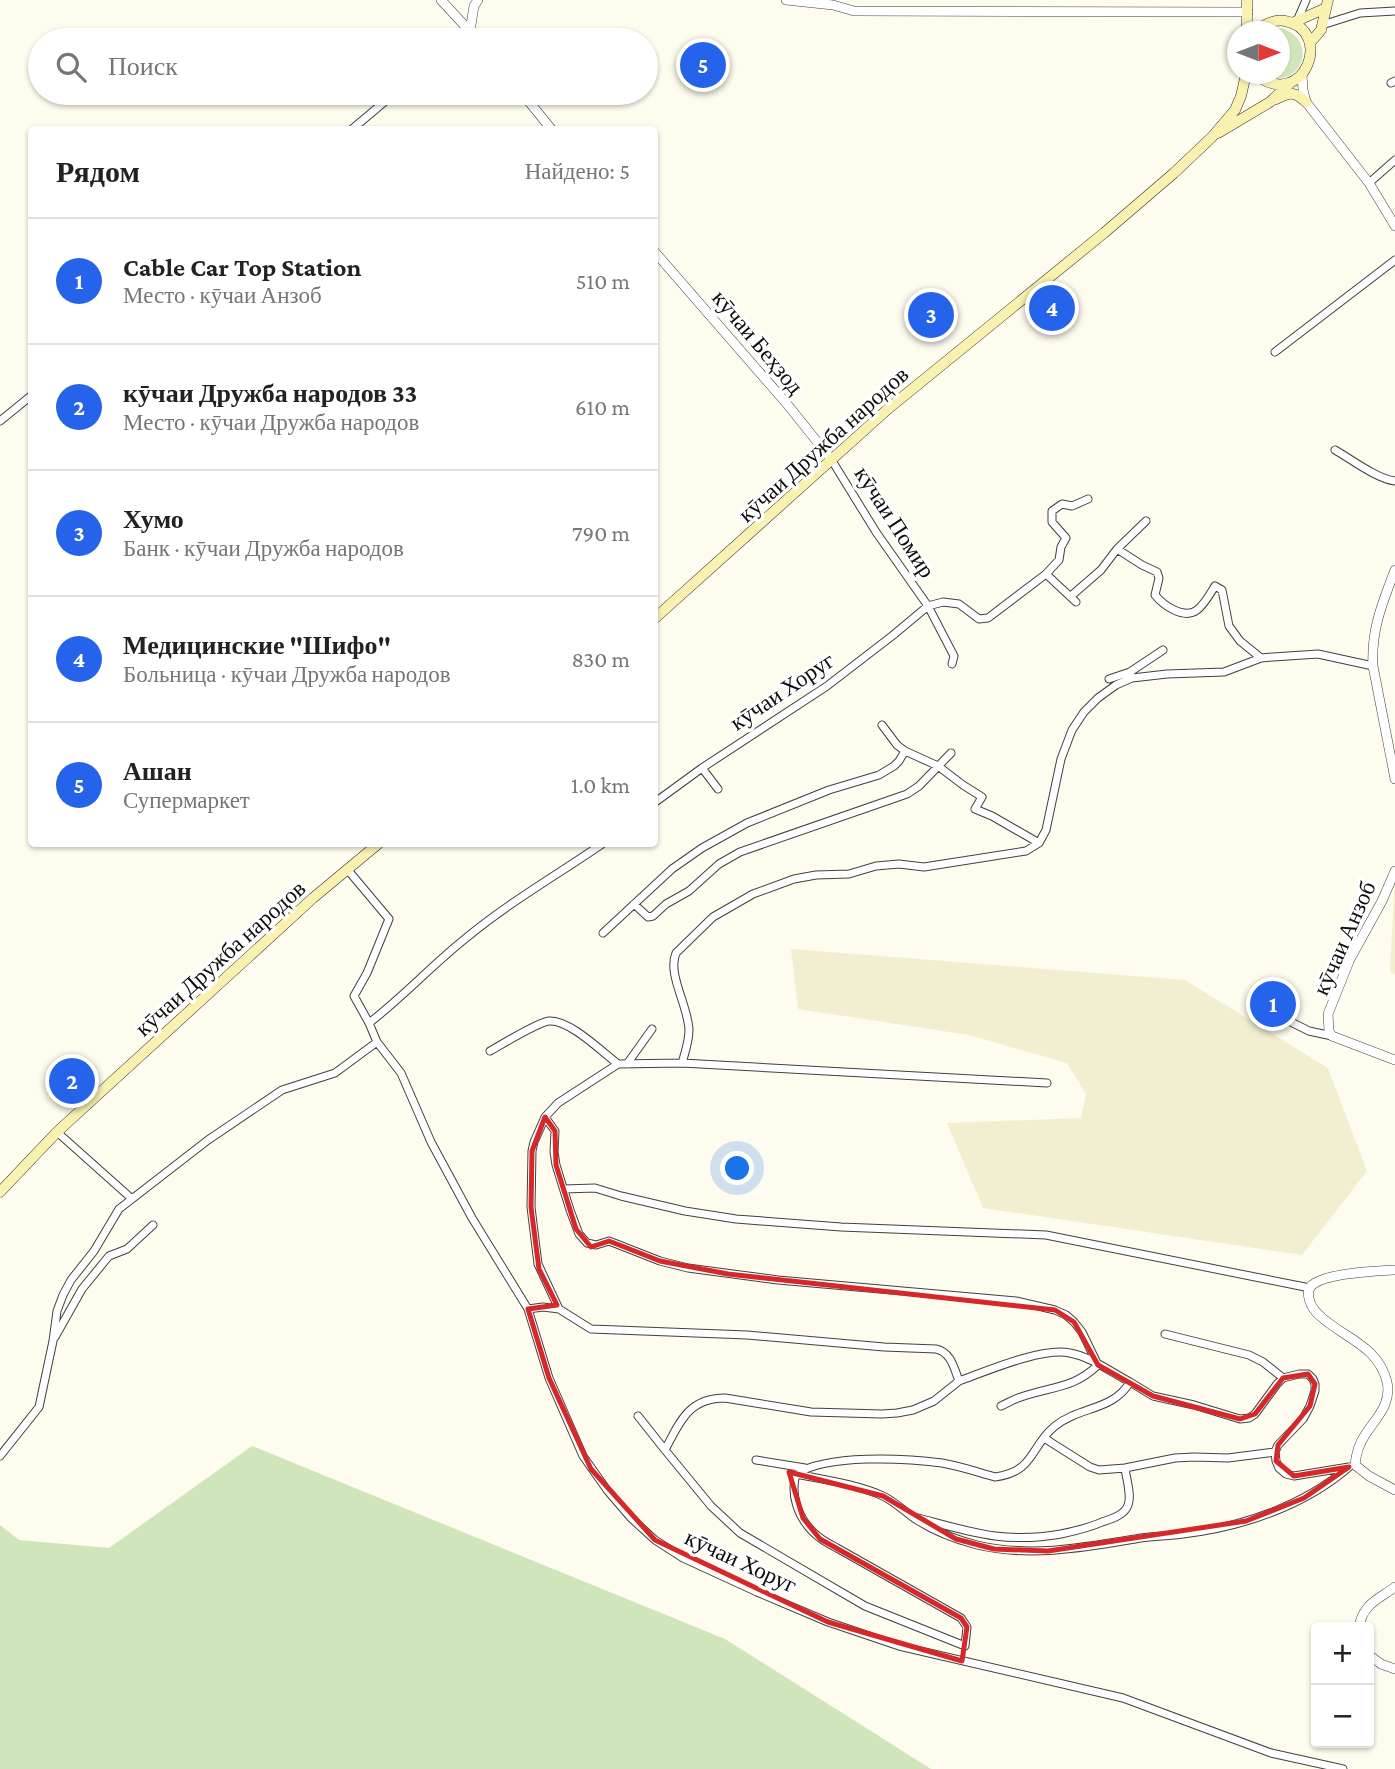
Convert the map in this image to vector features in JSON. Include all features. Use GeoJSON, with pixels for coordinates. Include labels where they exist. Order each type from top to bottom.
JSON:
{"type":"FeatureCollection","features":[{"type":"Feature","properties":{"kind":"main road"},"geometry":{"type":"LineString","coordinates":[[1247,0],[1248,21]]}},
{"type":"Feature","properties":{"kind":"main road"},"geometry":{"type":"LineString","coordinates":[[1294,22],[1327,4]]}},
{"type":"Feature","properties":{"kind":"main road"},"geometry":{"type":"LineString","coordinates":[[1310,43],[1321,30],[1327,4]]}},
{"type":"Feature","properties":{"kind":"main road"},"geometry":{"type":"LineString","coordinates":[[1248,12],[1273,21],[1288,21]]}},
{"type":"Feature","properties":{"kind":"main road"},"geometry":{"type":"LineString","coordinates":[[1290,21],[1303,31],[1310,43],[1310,60],[1302,75],[1290,83]]}},
{"type":"Feature","properties":{"kind":"main road"},"geometry":{"type":"LineString","coordinates":[[1212,137],[1235,110],[1244,84]]}},
{"type":"Feature","properties":{"kind":"main road"},"geometry":{"type":"LineString","coordinates":[[1270,102],[1289,84]]}},
{"type":"Feature","properties":{"kind":"main road"},"geometry":{"type":"LineString","coordinates":[[1212,137],[1286,94],[1299,95],[1306,102]]}},
{"type":"Feature","properties":{"kind":"main road","name":"кӯчаи Дружба народов"},"geometry":{"type":"LineString","coordinates":[[658,615],[831,459],[946,360],[1113,225],[1212,137]]}},
{"type":"Feature","properties":{"kind":"main road","name":"кӯчаи Дружба народов"},"geometry":{"type":"LineString","coordinates":[[0,1192],[57,1132],[300,910],[374,847]]}},
{"type":"Feature","properties":{"kind":"street"},"geometry":{"type":"LineString","coordinates":[[440,0],[467,28]]}},
{"type":"Feature","properties":{"kind":"street"},"geometry":{"type":"LineString","coordinates":[[470,28],[474,6],[478,0]]}},
{"type":"Feature","properties":{"kind":"street"},"geometry":{"type":"LineString","coordinates":[[786,0],[830,3],[854,11],[1248,12]]}},
{"type":"Feature","properties":{"kind":"street"},"geometry":{"type":"LineString","coordinates":[[1294,22],[1306,0]]}},
{"type":"Feature","properties":{"kind":"street"},"geometry":{"type":"LineString","coordinates":[[1322,25],[1360,13],[1395,11]]}},
{"type":"Feature","properties":{"kind":"street"},"geometry":{"type":"LineString","coordinates":[[1302,75],[1306,102],[1369,183],[1395,226]]}},
{"type":"Feature","properties":{"kind":"street"},"geometry":{"type":"LineString","coordinates":[[356,126],[381,105]]}},
{"type":"Feature","properties":{"kind":"street"},"geometry":{"type":"LineString","coordinates":[[532,105],[549,126]]}},
{"type":"Feature","properties":{"kind":"street"},"geometry":{"type":"LineString","coordinates":[[1369,183],[1395,160]]}},
{"type":"Feature","properties":{"kind":"street","name":"кӯчаи Беҳзод"},"geometry":{"type":"LineString","coordinates":[[658,256],[787,404],[831,459]]}},
{"type":"Feature","properties":{"kind":"street"},"geometry":{"type":"LineString","coordinates":[[1275,352],[1395,260]]}},
{"type":"Feature","properties":{"kind":"street"},"geometry":{"type":"LineString","coordinates":[[0,421],[28,398]]}},
{"type":"Feature","properties":{"kind":"street"},"geometry":{"type":"LineString","coordinates":[[1335,450],[1390,481],[1395,481]]}},
{"type":"Feature","properties":{"kind":"street","name":"кӯчаи Помир"},"geometry":{"type":"LineString","coordinates":[[831,459],[876,532],[928,606],[954,656],[952,664]]}},
{"type":"Feature","properties":{"kind":"street","name":"кӯчаи Помир"},"geometry":{"type":"LineString","coordinates":[[928,606],[943,602],[959,604],[979,619],[989,618],[1046,574],[1059,560],[1066,538],[1052,522],[1052,511],[1062,505],[1072,506],[1088,499]]}},
{"type":"Feature","properties":{"kind":"street"},"geometry":{"type":"LineString","coordinates":[[1046,574],[1073,599],[1146,521]]}},
{"type":"Feature","properties":{"kind":"street"},"geometry":{"type":"LineString","coordinates":[[1117,549],[1157,572],[1159,578],[1155,595],[1180,613],[1196,611],[1215,586],[1222,590],[1229,626],[1240,641],[1261,658]]}},
{"type":"Feature","properties":{"kind":"street"},"geometry":{"type":"LineString","coordinates":[[1395,570],[1379,611],[1372,648],[1373,666],[1395,779]]}},
{"type":"Feature","properties":{"kind":"street","name":"кӯчаи Хоруг"},"geometry":{"type":"LineString","coordinates":[[658,800],[827,686],[928,606]]}},
{"type":"Feature","properties":{"kind":"street"},"geometry":{"type":"LineString","coordinates":[[682,1063],[689,1030],[674,974],[673,960],[676,953],[713,917],[752,894],[794,878],[849,874],[876,866],[899,864],[924,867],[1026,851],[1040,843],[1061,759],[1072,730],[1098,698],[1163,650]]}},
{"type":"Feature","properties":{"kind":"street"},"geometry":{"type":"LineString","coordinates":[[1109,679],[1131,675],[1224,672],[1261,658],[1318,654],[1373,666]]}},
{"type":"Feature","properties":{"kind":"street"},"geometry":{"type":"LineString","coordinates":[[882,725],[905,751],[938,766],[982,797],[975,809],[1040,843]]}},
{"type":"Feature","properties":{"kind":"street"},"geometry":{"type":"LineString","coordinates":[[603,933],[672,869],[724,835],[818,794],[879,775],[894,766],[905,751]]}},
{"type":"Feature","properties":{"kind":"street"},"geometry":{"type":"LineString","coordinates":[[634,904],[648,917],[653,916],[729,857],[907,794],[919,786],[951,753]]}},
{"type":"Feature","properties":{"kind":"street"},"geometry":{"type":"LineString","coordinates":[[702,768],[718,789]]}},
{"type":"Feature","properties":{"kind":"street"},"geometry":{"type":"LineString","coordinates":[[369,1023],[390,1008],[466,937],[532,889],[597,847]]}},
{"type":"Feature","properties":{"kind":"street","name":"кӯчаи Хоруг"},"geometry":{"type":"LineString","coordinates":[[347,869],[389,919],[367,973],[354,996],[377,1042],[401,1073],[431,1142],[485,1240],[528,1309],[549,1378],[583,1456],[607,1490],[655,1540],[683,1558],[828,1622],[899,1646],[1123,1699],[1271,1753],[1343,1769]]}},
{"type":"Feature","properties":{"kind":"street","name":"кӯчаи Анзоб"},"geometry":{"type":"LineString","coordinates":[[1395,871],[1350,959],[1328,1014],[1332,1037],[1395,1060]]}},
{"type":"Feature","properties":{"kind":"street"},"geometry":{"type":"LineString","coordinates":[[489,1051],[543,1023],[554,1021],[571,1028],[618,1064]]}},
{"type":"Feature","properties":{"kind":"street"},"geometry":{"type":"LineString","coordinates":[[1289,1021],[1308,1031],[1332,1037]]}},
{"type":"Feature","properties":{"kind":"street"},"geometry":{"type":"LineString","coordinates":[[627,1064],[652,1029]]}},
{"type":"Feature","properties":{"kind":"street"},"geometry":{"type":"LineString","coordinates":[[0,1456],[39,1406],[57,1311],[63,1295],[94,1251],[115,1213],[208,1140],[282,1090],[335,1073],[377,1042]]}},
{"type":"Feature","properties":{"kind":"street"},"geometry":{"type":"LineString","coordinates":[[559,1309],[539,1269],[531,1207],[534,1142],[545,1116],[558,1103],[618,1064],[682,1063],[1047,1083]]}},
{"type":"Feature","properties":{"kind":"street"},"geometry":{"type":"LineString","coordinates":[[545,1116],[555,1131],[556,1165],[579,1234],[591,1245],[609,1241],[660,1261],[728,1274],[1016,1301],[1055,1310],[1066,1315],[1082,1332],[1098,1365]]}},
{"type":"Feature","properties":{"kind":"street"},"geometry":{"type":"LineString","coordinates":[[57,1132],[131,1198]]}},
{"type":"Feature","properties":{"kind":"street"},"geometry":{"type":"LineString","coordinates":[[564,1189],[595,1188],[685,1211],[745,1220],[853,1228],[1046,1235],[1310,1288]]}},
{"type":"Feature","properties":{"kind":"street"},"geometry":{"type":"LineString","coordinates":[[53,1341],[82,1289],[96,1270],[109,1256],[127,1250],[153,1225]]}},
{"type":"Feature","properties":{"kind":"street"},"geometry":{"type":"LineString","coordinates":[[796,1474],[860,1488],[883,1496],[928,1527],[956,1539],[994,1549],[1074,1549],[1200,1532],[1246,1521],[1304,1498],[1323,1488],[1352,1466],[1364,1435],[1383,1411],[1387,1398],[1388,1385],[1379,1363],[1352,1338],[1318,1315],[1308,1297],[1310,1288],[1314,1283],[1331,1278],[1395,1270]]}},
{"type":"Feature","properties":{"kind":"street"},"geometry":{"type":"LineString","coordinates":[[528,1309],[559,1309],[591,1329],[747,1335],[943,1350],[948,1355],[959,1381]]}},
{"type":"Feature","properties":{"kind":"street"},"geometry":{"type":"LineString","coordinates":[[1165,1334],[1249,1354],[1283,1378]]}},
{"type":"Feature","properties":{"kind":"street"},"geometry":{"type":"LineString","coordinates":[[665,1450],[681,1419],[701,1402],[713,1398],[811,1412],[897,1413],[934,1401],[959,1381],[1016,1362],[1059,1352],[1081,1356],[1153,1396],[1240,1419],[1255,1414],[1283,1378],[1308,1374],[1313,1378],[1315,1391],[1303,1419],[1278,1445],[1275,1452],[1279,1468],[1294,1476],[1352,1466],[1395,1490]]}},
{"type":"Feature","properties":{"kind":"street"},"geometry":{"type":"LineString","coordinates":[[1001,1406],[1022,1396],[1053,1390],[1074,1382],[1098,1365]]}},
{"type":"Feature","properties":{"kind":"street"},"geometry":{"type":"LineString","coordinates":[[962,1661],[967,1627],[961,1618],[829,1544],[812,1531],[795,1501],[793,1490],[796,1474],[816,1465],[848,1461],[908,1460],[954,1466],[995,1477],[1004,1476],[1024,1466],[1054,1426],[1118,1398],[1130,1382]]}},
{"type":"Feature","properties":{"kind":"street"},"geometry":{"type":"LineString","coordinates":[[638,1416],[711,1506],[740,1533],[865,1606],[965,1646]]}},
{"type":"Feature","properties":{"kind":"street"},"geometry":{"type":"LineString","coordinates":[[1044,1438],[1090,1467],[1108,1471],[1175,1458],[1228,1458],[1275,1452]]}},
{"type":"Feature","properties":{"kind":"street"},"geometry":{"type":"LineString","coordinates":[[756,1460],[805,1468]]}},
{"type":"Feature","properties":{"kind":"street"},"geometry":{"type":"LineString","coordinates":[[911,1516],[998,1537],[1037,1538],[1074,1531],[1104,1522],[1127,1508],[1129,1503],[1125,1468]]}},
{"type":"Feature","properties":{"kind":"street"},"geometry":{"type":"LineString","coordinates":[[1360,1622],[1362,1612],[1370,1604],[1395,1587]]}},
{"type":"Feature","properties":{"kind":"street"},"geometry":{"type":"LineString","coordinates":[[1374,1659],[1395,1669]]}},
{"type":"Feature","properties":{"kind":"highlighted area"},"geometry":{"type":"Polygon","coordinates":[[[545,1117],[555,1131],[556,1165],[576,1229],[591,1247],[609,1241],[660,1261],[728,1274],[1055,1310],[1074,1322],[1098,1365],[1153,1396],[1240,1419],[1255,1414],[1283,1378],[1308,1374],[1315,1384],[1310,1406],[1278,1445],[1276,1461],[1294,1476],[1349,1467],[1304,1498],[1246,1521],[1048,1551],[994,1549],[956,1539],[883,1496],[789,1472],[803,1518],[820,1539],[961,1618],[967,1627],[962,1661],[828,1622],[655,1540],[591,1469],[549,1378],[528,1309],[557,1305],[539,1269],[531,1207],[532,1151],[545,1117]]]}},
{"type":"Feature","properties":{"kind":"shaded area"},"geometry":{"type":"Polygon","coordinates":[[[1395,876],[1395,975],[1390,971],[1395,876]]]}},
{"type":"Feature","properties":{"kind":"shaded area"},"geometry":{"type":"Polygon","coordinates":[[[791,949],[1185,980],[1328,1068],[1367,1171],[1302,1255],[983,1208],[947,1123],[1081,1118],[1086,1094],[1067,1063],[969,1035],[798,1009],[791,949]]]}},
{"type":"Feature","properties":{"kind":"green space"},"geometry":{"type":"Polygon","coordinates":[[[1290,33],[1300,43],[1303,53],[1301,63],[1290,75],[1290,33]]]}},
{"type":"Feature","properties":{"kind":"green space"},"geometry":{"type":"Polygon","coordinates":[[[252,1446],[725,1639],[931,1769],[0,1769],[0,1525],[19,1540],[109,1548],[252,1446]]]}},
{"type":"Feature","properties":{"kind":"place","name":"Ашан"},"geometry":{"type":"Point","coordinates":[703,65]}},
{"type":"Feature","properties":{"kind":"place","name":"Медицинские \"Шифо\""},"geometry":{"type":"Point","coordinates":[1052,308]}},
{"type":"Feature","properties":{"kind":"place","name":"Хумо"},"geometry":{"type":"Point","coordinates":[931,315]}},
{"type":"Feature","properties":{"kind":"place","name":"Cable Car Top Station"},"geometry":{"type":"Point","coordinates":[1273,1004]}},
{"type":"Feature","properties":{"kind":"place","name":"кӯчаи Дружба народов 33"},"geometry":{"type":"Point","coordinates":[72,1081]}}]}
